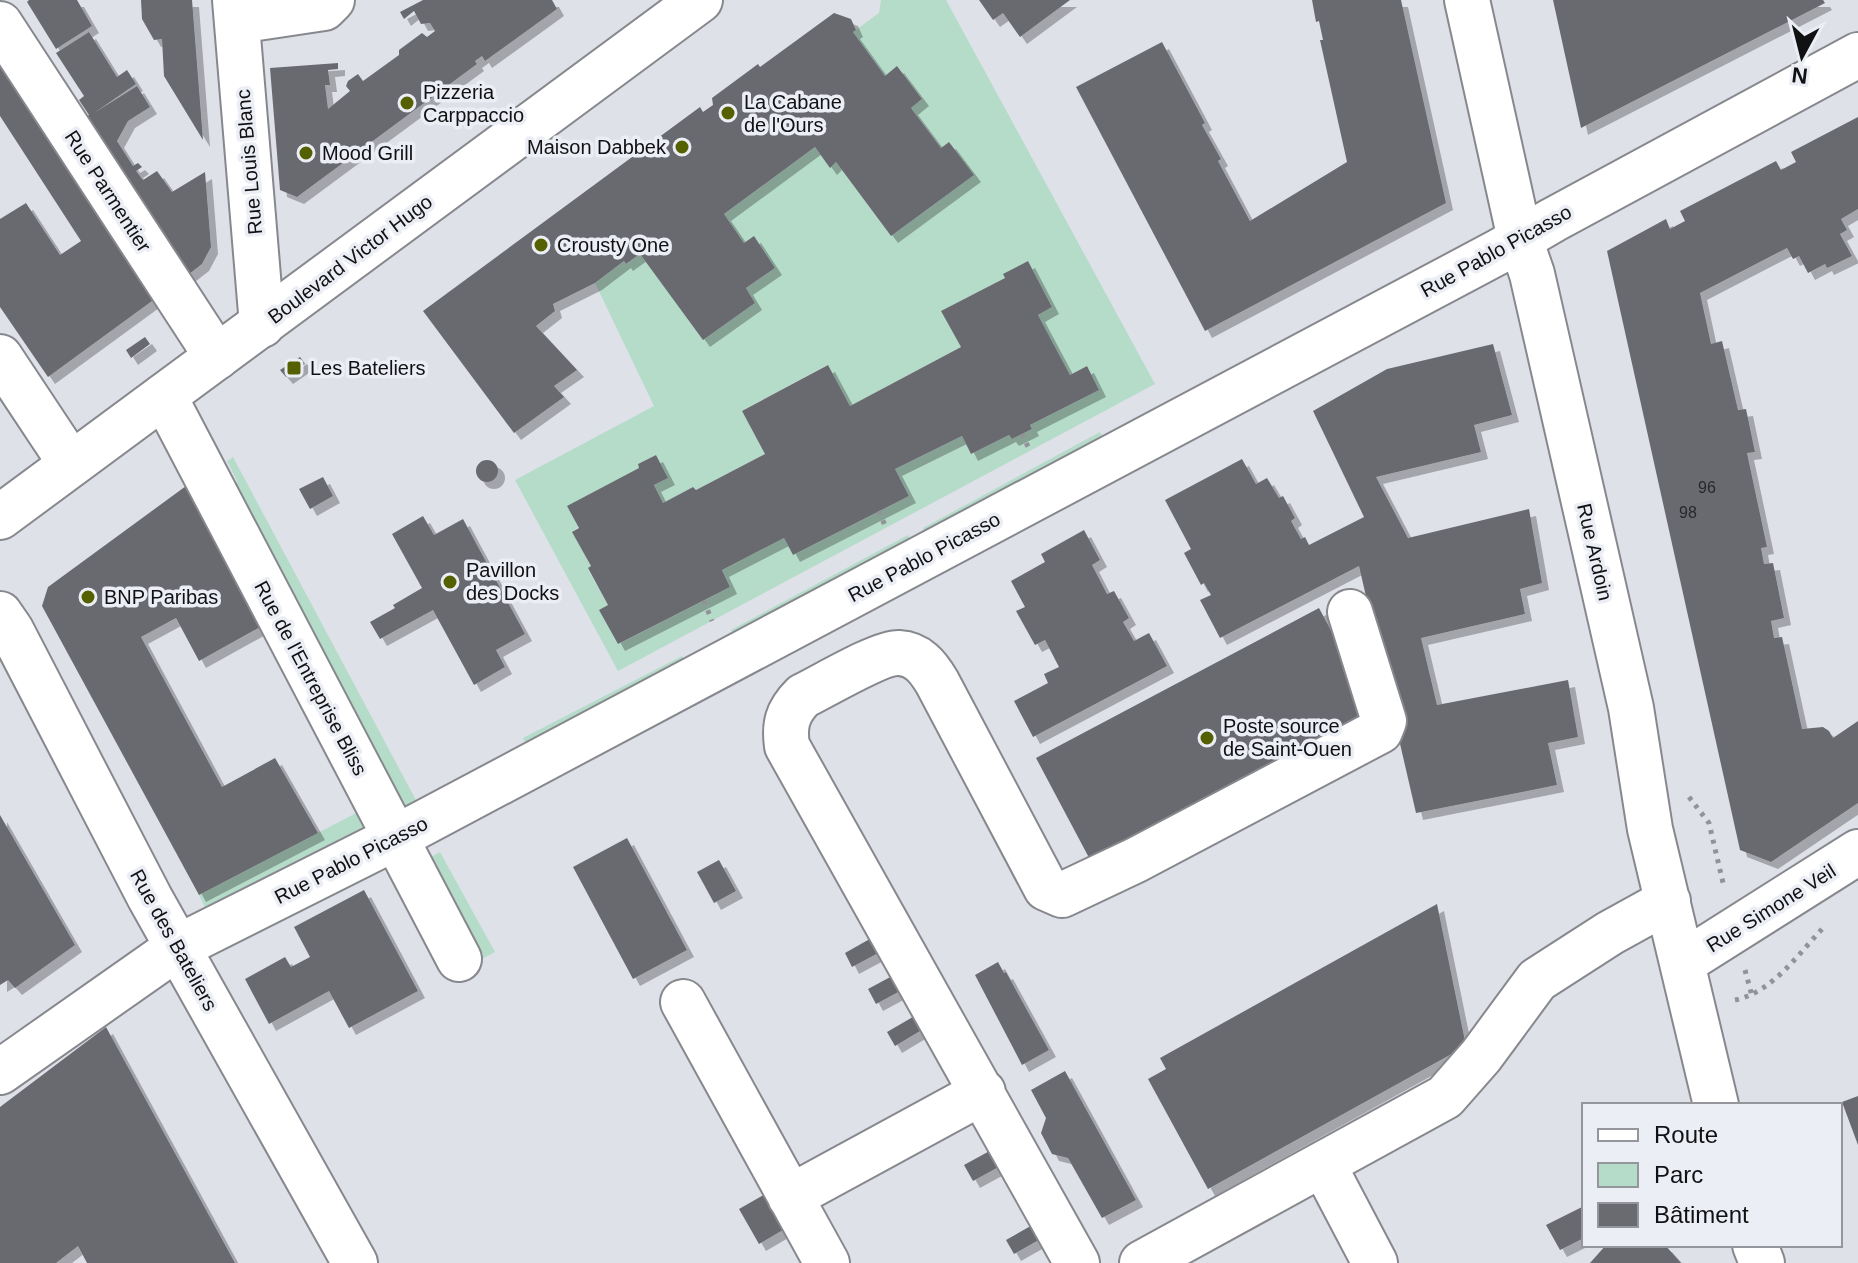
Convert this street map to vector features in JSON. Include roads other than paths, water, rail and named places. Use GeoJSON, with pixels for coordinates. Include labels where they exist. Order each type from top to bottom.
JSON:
{"type":"FeatureCollection","features":[{"type":"Feature","properties":{"kind":"street"},"geometry":{"type":"LineString","coordinates":[[236,10],[324,8],[332,0]]}},
{"type":"Feature","properties":{"kind":"street","name":"Boulevard Victor Hugo"},"geometry":{"type":"LineString","coordinates":[[0,517],[700,0]]}},
{"type":"Feature","properties":{"kind":"street","name":"Rue Ardoin"},"geometry":{"type":"LineString","coordinates":[[1467,0],[1627,692],[1650,829],[1716,1103]]}},
{"type":"Feature","properties":{"kind":"street","name":"Rue Louis Blanc"},"geometry":{"type":"LineString","coordinates":[[236,10],[262,325]]}},
{"type":"Feature","properties":{"kind":"street","name":"Rue Parmentier"},"geometry":{"type":"LineString","coordinates":[[0,24],[217,357]]}},
{"type":"Feature","properties":{"kind":"street","name":"Rue Pablo Picasso"},"geometry":{"type":"LineString","coordinates":[[0,1072],[178,947],[395,838],[1520,239],[1858,55]]}},
{"type":"Feature","properties":{"kind":"street"},"geometry":{"type":"LineString","coordinates":[[0,357],[71,464]]}},
{"type":"Feature","properties":{"kind":"street","name":"Rue de l'Entreprise Bliss"},"geometry":{"type":"LineString","coordinates":[[164,396],[459,959]]}},
{"type":"Feature","properties":{"kind":"street"},"geometry":{"type":"LineString","coordinates":[[1077,1263],[787,746],[786,718],[792,706],[803,696],[889,655],[898,652],[914,656],[927,666],[1046,888],[1062,895],[1136,860],[1380,731],[1384,721],[1350,612]]}},
{"type":"Feature","properties":{"kind":"street","name":"Rue des Bateliers"},"geometry":{"type":"LineString","coordinates":[[0,614],[178,947],[355,1263]]}},
{"type":"Feature","properties":{"kind":"street","name":"Rue Simone Veil"},"geometry":{"type":"LineString","coordinates":[[1684,962],[1858,852]]}},
{"type":"Feature","properties":{"kind":"street"},"geometry":{"type":"LineString","coordinates":[[1142,1263],[1445,1097],[1481,1056],[1537,980],[1610,933],[1668,901]]}},
{"type":"Feature","properties":{"kind":"street"},"geometry":{"type":"LineString","coordinates":[[683,1002],[827,1263]]}},
{"type":"Feature","properties":{"kind":"street"},"geometry":{"type":"LineString","coordinates":[[790,1197],[983,1092]]}},
{"type":"Feature","properties":{"kind":"street"},"geometry":{"type":"LineString","coordinates":[[1324,1166],[1375,1263]]}},
{"type":"Feature","properties":{"kind":"place","name":"Pizzeria Carppaccio"},"geometry":{"type":"Point","coordinates":[407,103]}},
{"type":"Feature","properties":{"kind":"place","name":"La Cabane de l'Ours"},"geometry":{"type":"Point","coordinates":[728,113]}},
{"type":"Feature","properties":{"kind":"place","name":"Maison Dabbek"},"geometry":{"type":"Point","coordinates":[682,147]}},
{"type":"Feature","properties":{"kind":"place","name":"Mood Grill"},"geometry":{"type":"Point","coordinates":[306,153]}},
{"type":"Feature","properties":{"kind":"place","name":"Crousty One"},"geometry":{"type":"Point","coordinates":[541,245]}},
{"type":"Feature","properties":{"kind":"place","name":"Les Bateliers"},"geometry":{"type":"Point","coordinates":[294,368]}},
{"type":"Feature","properties":{"kind":"place","name":"Pavillon des Docks"},"geometry":{"type":"Point","coordinates":[450,582]}},
{"type":"Feature","properties":{"kind":"place","name":"BNP Paribas"},"geometry":{"type":"Point","coordinates":[88,597]}},
{"type":"Feature","properties":{"kind":"place","name":"Poste source de Saint-Ouen"},"geometry":{"type":"Point","coordinates":[1207,738]}}]}
